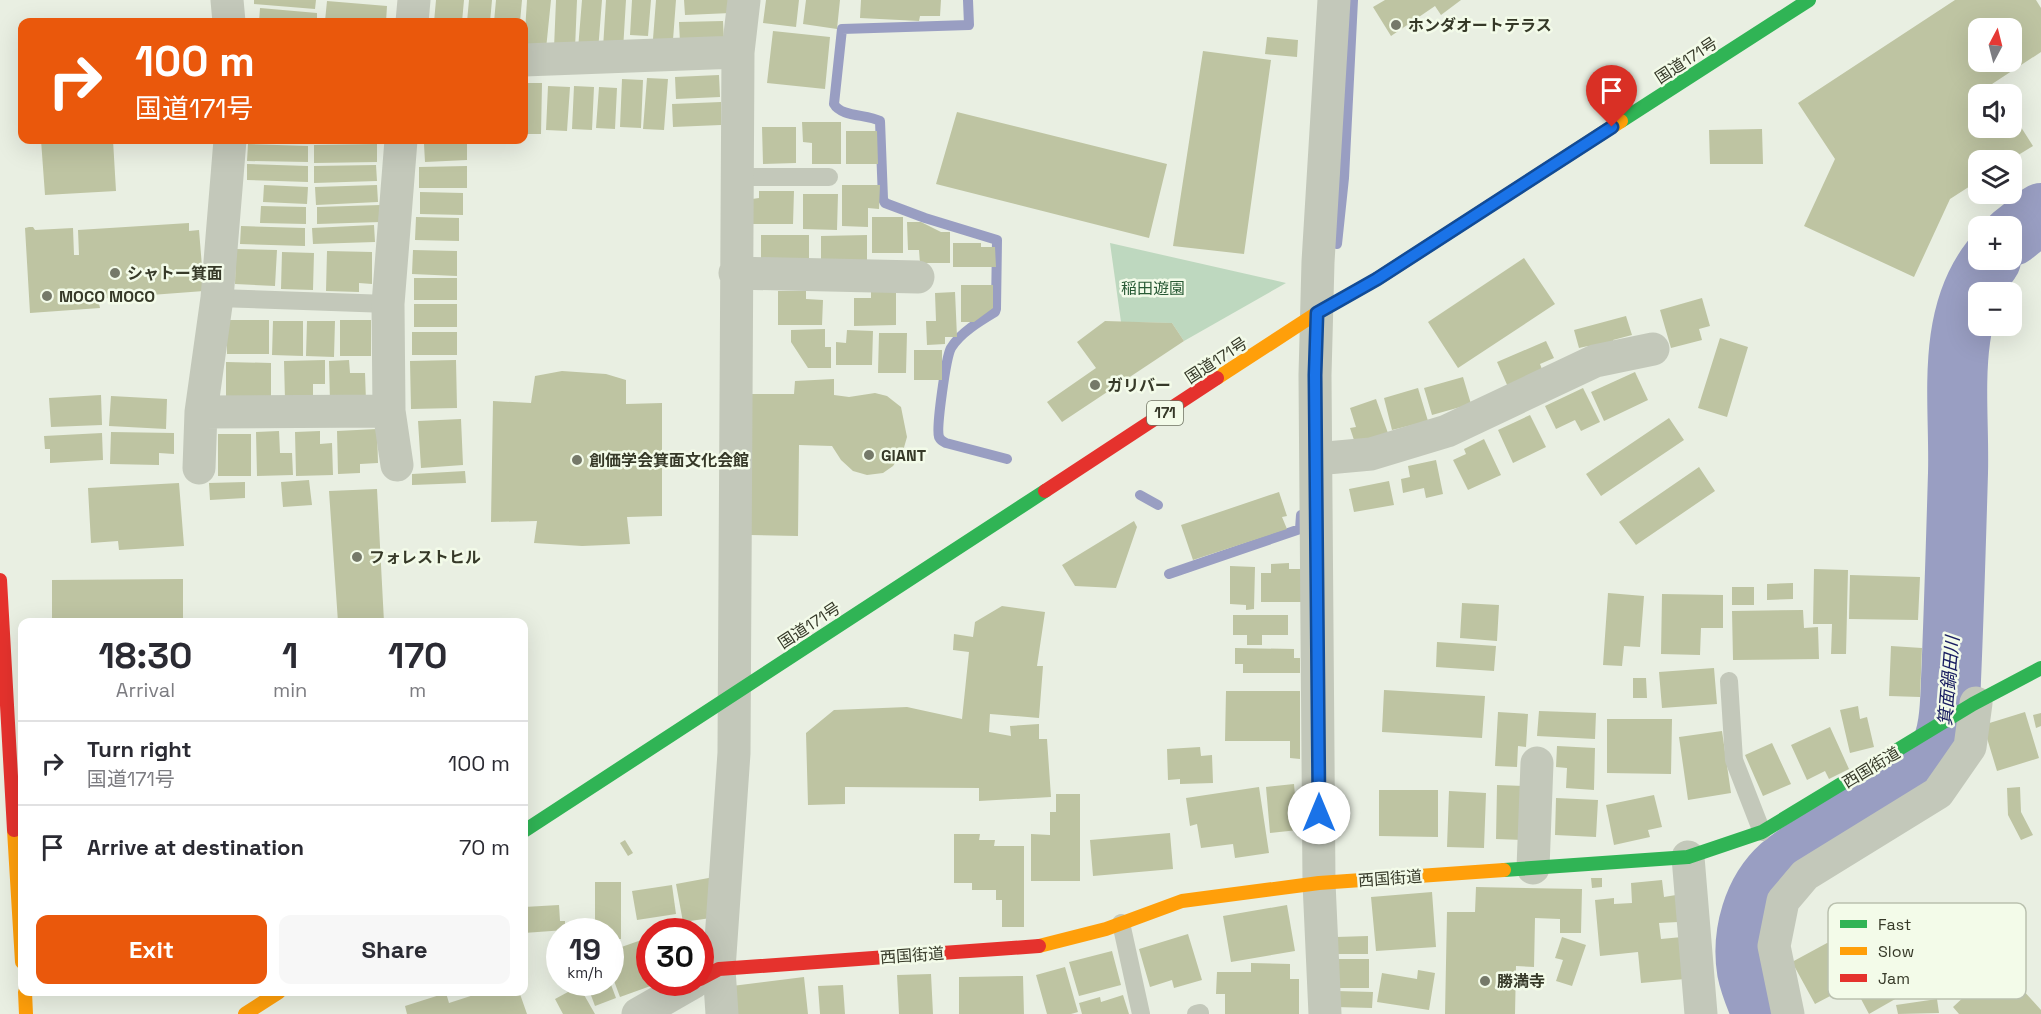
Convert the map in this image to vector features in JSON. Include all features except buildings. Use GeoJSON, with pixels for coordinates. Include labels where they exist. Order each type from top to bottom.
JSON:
{"type":"FeatureCollection","features":[{"type":"Feature","properties":{"kind":"main road","name":"国道171号"},"geometry":{"type":"LineString","coordinates":[[528,828],[1317,313],[1377,279],[1809,0]]}},
{"type":"Feature","properties":{"kind":"main road"},"geometry":{"type":"LineString","coordinates":[[0,580],[8,868],[18,935]]}},
{"type":"Feature","properties":{"kind":"main road","name":"西国街道"},"geometry":{"type":"LineString","coordinates":[[714,976],[1039,946],[1121,923],[1182,901],[1319,883],[1689,857],[1762,832],[1974,704],[2041,668]]}},
{"type":"Feature","properties":{"kind":"main road"},"geometry":{"type":"LineString","coordinates":[[25,996],[26,1014]]}},
{"type":"Feature","properties":{"kind":"main road"},"geometry":{"type":"LineString","coordinates":[[245,1014],[273,996]]}},
{"type":"Feature","properties":{"kind":"street"},"geometry":{"type":"LineString","coordinates":[[227,0],[229,18]]}},
{"type":"Feature","properties":{"kind":"street"},"geometry":{"type":"LineString","coordinates":[[412,18],[414,0]]}},
{"type":"Feature","properties":{"kind":"street"},"geometry":{"type":"LineString","coordinates":[[712,918],[734,753],[736,177],[738,52],[744,0]]}},
{"type":"Feature","properties":{"kind":"street"},"geometry":{"type":"LineString","coordinates":[[1325,1014],[1319,883],[1315,375],[1318,262],[1334,0]]}},
{"type":"Feature","properties":{"kind":"street"},"geometry":{"type":"LineString","coordinates":[[528,60],[738,52]]}},
{"type":"Feature","properties":{"kind":"street"},"geometry":{"type":"LineString","coordinates":[[199,468],[201,412],[217,297],[230,144]]}},
{"type":"Feature","properties":{"kind":"street"},"geometry":{"type":"LineString","coordinates":[[397,465],[389,411],[388,304],[401,144]]}},
{"type":"Feature","properties":{"kind":"street"},"geometry":{"type":"LineString","coordinates":[[735,273],[918,277]]}},
{"type":"Feature","properties":{"kind":"street"},"geometry":{"type":"LineString","coordinates":[[1316,459],[1371,454],[1447,431],[1595,361],[1653,349]]}},
{"type":"Feature","properties":{"kind":"street"},"geometry":{"type":"LineString","coordinates":[[201,412],[389,411]]}},
{"type":"Feature","properties":{"kind":"street"},"geometry":{"type":"LineString","coordinates":[[1788,1014],[1774,946],[1783,901],[1805,874],[1938,793],[1970,747],[1974,704]]}},
{"type":"Feature","properties":{"kind":"street"},"geometry":{"type":"LineString","coordinates":[[1533,868],[1537,763]]}},
{"type":"Feature","properties":{"kind":"street"},"geometry":{"type":"LineString","coordinates":[[1689,857],[1701,1014]]}},
{"type":"Feature","properties":{"kind":"street","name":"西国街道"},"geometry":{"type":"LineString","coordinates":[[638,1014],[670,996]]}},
{"type":"Feature","properties":{"kind":"street"},"geometry":{"type":"LineString","coordinates":[[713,996],[722,1014]]}},
{"type":"Feature","properties":{"kind":"lane"},"geometry":{"type":"LineString","coordinates":[[736,177],[829,177]]}},
{"type":"Feature","properties":{"kind":"lane"},"geometry":{"type":"LineString","coordinates":[[217,297],[388,304]]}},
{"type":"Feature","properties":{"kind":"lane"},"geometry":{"type":"LineString","coordinates":[[1730,681],[1734,760],[1762,832]]}},
{"type":"Feature","properties":{"kind":"lane"},"geometry":{"type":"LineString","coordinates":[[1121,923],[1141,1014]]}},
{"type":"Feature","properties":{"kind":"green space","name":"稲田遊園"},"geometry":{"type":"Polygon","coordinates":[[[1110,243],[1286,283],[1184,341],[1172,323],[1121,322],[1110,243]]]}},
{"type":"Feature","properties":{"kind":"waterway"},"geometry":{"type":"LineString","coordinates":[[968,0],[969,25],[842,29],[834,104],[842,111],[880,121],[885,203],[997,240],[996,309],[995,312],[965,332],[951,348],[944,378],[938,431],[939,437],[946,443],[1007,459]]}},
{"type":"Feature","properties":{"kind":"waterway"},"geometry":{"type":"LineString","coordinates":[[1337,244],[1344,178],[1353,0]]}},
{"type":"Feature","properties":{"kind":"waterway","name":"箕面鍋田川"},"geometry":{"type":"LineString","coordinates":[[2022,228],[2041,213]]}},
{"type":"Feature","properties":{"kind":"waterway","name":"箕面鍋田川"},"geometry":{"type":"LineString","coordinates":[[1762,1014],[1747,971],[1746,942],[1751,914],[1763,888],[1771,876],[1793,857],[1925,772],[1937,756],[1945,739],[1950,709],[1954,602],[1958,473],[1958,362],[1967,308],[1976,283],[1984,270]]}},
{"type":"Feature","properties":{"kind":"waterway"},"geometry":{"type":"LineString","coordinates":[[1140,495],[1158,505]]}},
{"type":"Feature","properties":{"kind":"waterway"},"geometry":{"type":"LineString","coordinates":[[1169,574],[1300,529],[1301,515]]}},
{"type":"Feature","properties":{"kind":"traffic: fast"},"geometry":{"type":"LineString","coordinates":[[1621,121],[1809,0]]}},
{"type":"Feature","properties":{"kind":"traffic: fast"},"geometry":{"type":"LineString","coordinates":[[528,828],[1045,491]]}},
{"type":"Feature","properties":{"kind":"traffic: fast"},"geometry":{"type":"LineString","coordinates":[[1504,870],[1688,857],[1762,832],[1973,704],[2041,668]]}},
{"type":"Feature","properties":{"kind":"traffic: slow"},"geometry":{"type":"LineString","coordinates":[[1217,378],[1317,313],[1377,279],[1621,121]]}},
{"type":"Feature","properties":{"kind":"traffic: slow"},"geometry":{"type":"LineString","coordinates":[[14,830],[18,896]]}},
{"type":"Feature","properties":{"kind":"traffic: slow"},"geometry":{"type":"LineString","coordinates":[[1039,946],[1106,929],[1182,901],[1319,883],[1504,870]]}},
{"type":"Feature","properties":{"kind":"traffic: slow"},"geometry":{"type":"LineString","coordinates":[[25,996],[26,1014]]}},
{"type":"Feature","properties":{"kind":"traffic: slow"},"geometry":{"type":"LineString","coordinates":[[245,1014],[273,996]]}},
{"type":"Feature","properties":{"kind":"traffic: jam"},"geometry":{"type":"LineString","coordinates":[[1045,491],[1217,378]]}},
{"type":"Feature","properties":{"kind":"traffic: jam"},"geometry":{"type":"LineString","coordinates":[[0,580],[14,830]]}},
{"type":"Feature","properties":{"kind":"traffic: jam"},"geometry":{"type":"LineString","coordinates":[[714,972],[719,969],[1039,946]]}},
{"type":"Feature","properties":{"kind":"place","name":"ホンダオートテラス"},"geometry":{"type":"Point","coordinates":[1396,25]}},
{"type":"Feature","properties":{"kind":"place","name":"シャトー箕面"},"geometry":{"type":"Point","coordinates":[115,273]}},
{"type":"Feature","properties":{"kind":"place","name":"MOCO MOCO"},"geometry":{"type":"Point","coordinates":[47,296]}},
{"type":"Feature","properties":{"kind":"place","name":"ガリバー"},"geometry":{"type":"Point","coordinates":[1095,385]}},
{"type":"Feature","properties":{"kind":"place","name":"GIANT"},"geometry":{"type":"Point","coordinates":[869,455]}},
{"type":"Feature","properties":{"kind":"place","name":"創価学会箕面文化会館"},"geometry":{"type":"Point","coordinates":[577,460]}},
{"type":"Feature","properties":{"kind":"place","name":"フォレストヒル"},"geometry":{"type":"Point","coordinates":[357,557]}},
{"type":"Feature","properties":{"kind":"place","name":"勝満寺"},"geometry":{"type":"Point","coordinates":[1485,981]}},
{"type":"Feature","properties":{"kind":"route"},"geometry":{"type":"LineString","coordinates":[[1319,813],[1315,375],[1317,313],[1377,279],[1612,127]]}}]}
